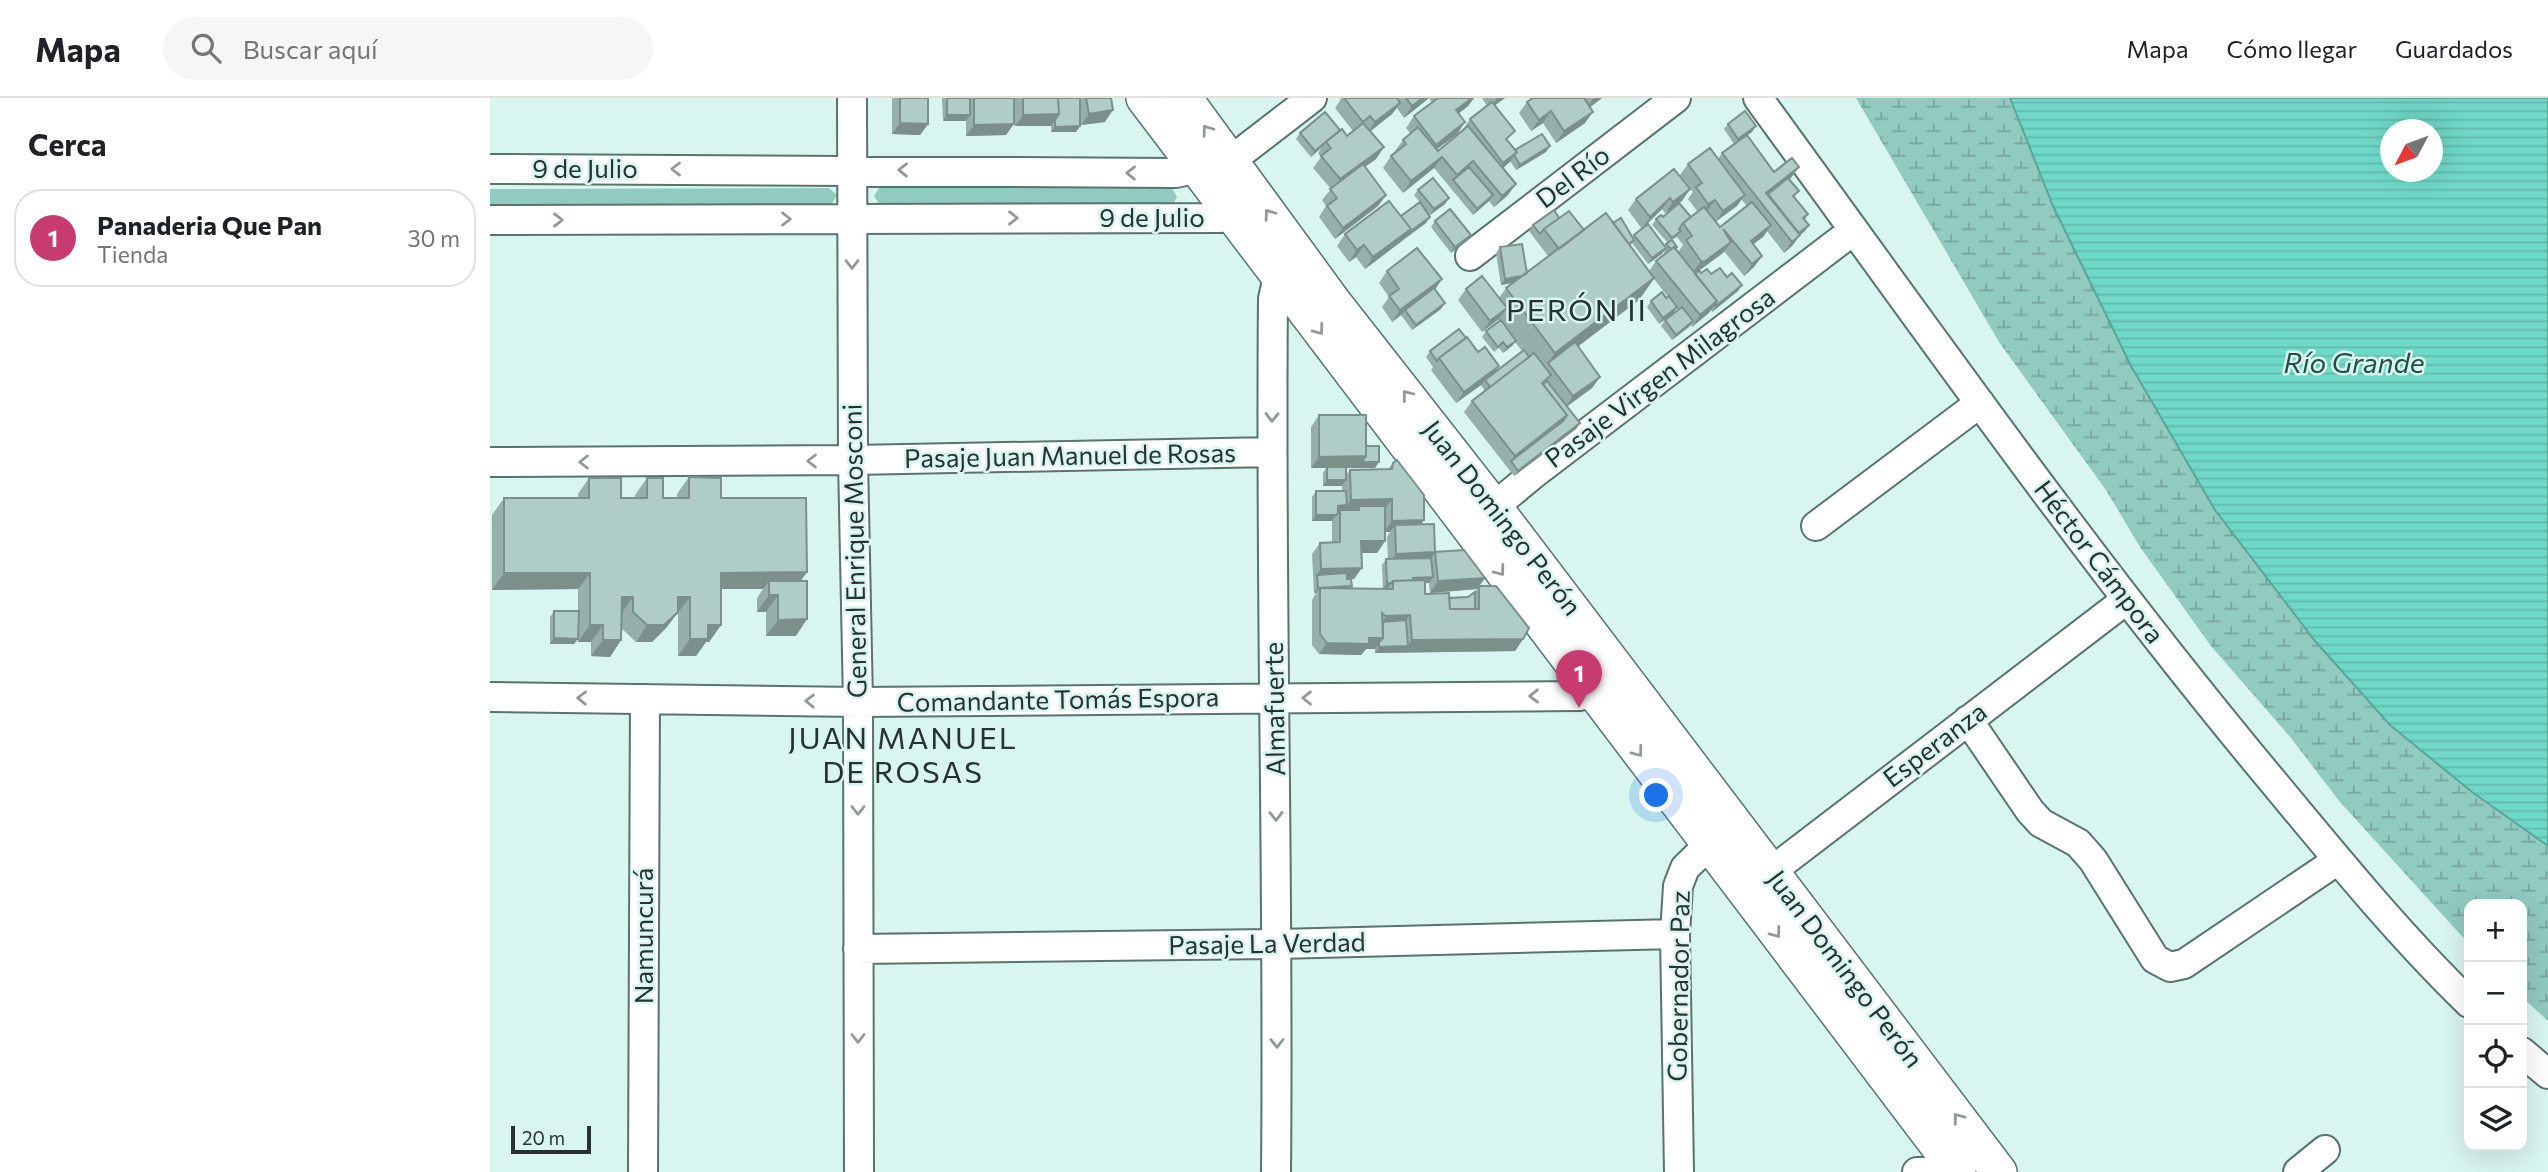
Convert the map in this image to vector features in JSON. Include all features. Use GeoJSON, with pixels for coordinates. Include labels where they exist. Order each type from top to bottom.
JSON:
{"type":"FeatureCollection","features":[{"type":"Feature","properties":{"kind":"main road","name":"Juan Domingo Perón"},"geometry":{"type":"LineString","coordinates":[[1144,98],[1214,165],[1721,832],[1758,881],[1958,1172]]}},
{"type":"Feature","properties":{"kind":"main road","name":"Juan Domingo Perón"},"geometry":{"type":"LineString","coordinates":[[1184,98],[1214,165],[1230,211],[1290,267]]}},
{"type":"Feature","properties":{"kind":"main road","name":"Juan Domingo Perón"},"geometry":{"type":"LineString","coordinates":[[1758,881],[1999,1172]]}},
{"type":"Feature","properties":{"kind":"street","name":"General Enrique Mosconi"},"geometry":{"type":"LineString","coordinates":[[852,98],[859,1172]]}},
{"type":"Feature","properties":{"kind":"street"},"geometry":{"type":"LineString","coordinates":[[1214,165],[1312,98]]}},
{"type":"Feature","properties":{"kind":"street","name":"Del Río"},"geometry":{"type":"LineString","coordinates":[[1470,256],[1676,98]]}},
{"type":"Feature","properties":{"kind":"street","name":"Héctor Cámpora"},"geometry":{"type":"LineString","coordinates":[[1758,98],[2126,600],[2389,921],[2464,998]]}},
{"type":"Feature","properties":{"kind":"street","name":"9 de Julio"},"geometry":{"type":"LineString","coordinates":[[490,169],[1176,173],[1214,165]]}},
{"type":"Feature","properties":{"kind":"street","name":"9 de Julio"},"geometry":{"type":"LineString","coordinates":[[490,220],[1221,218],[1230,211]]}},
{"type":"Feature","properties":{"kind":"street","name":"Pasaje Virgen Milagrosa"},"geometry":{"type":"LineString","coordinates":[[1481,517],[1854,230]]}},
{"type":"Feature","properties":{"kind":"street","name":"Almafuerte"},"geometry":{"type":"LineString","coordinates":[[1276,1172],[1278,944],[1272,452],[1273,299],[1290,267]]}},
{"type":"Feature","properties":{"kind":"street"},"geometry":{"type":"LineString","coordinates":[[1816,526],[1980,403]]}},
{"type":"Feature","properties":{"kind":"street","name":"Pasaje Juan Manuel de Rosas"},"geometry":{"type":"LineString","coordinates":[[490,462],[853,460],[1272,452]]}},
{"type":"Feature","properties":{"kind":"street","name":"Esperanza"},"geometry":{"type":"LineString","coordinates":[[1758,881],[2126,600]]}},
{"type":"Feature","properties":{"kind":"street","name":"Comandante Tomás Espora"},"geometry":{"type":"LineString","coordinates":[[490,697],[858,702],[1578,696],[1606,682]]}},
{"type":"Feature","properties":{"kind":"street","name":"Namuncurá"},"geometry":{"type":"LineString","coordinates":[[643,1172],[645,699]]}},
{"type":"Feature","properties":{"kind":"street"},"geometry":{"type":"LineString","coordinates":[[1968,719],[2030,811],[2041,823],[2078,843],[2093,860],[2155,959],[2170,967],[2184,964],[2338,860]]}},
{"type":"Feature","properties":{"kind":"street","name":"Gobernador Paz"},"geometry":{"type":"LineString","coordinates":[[1679,1172],[1675,934],[1678,886],[1685,868],[1721,832]]}},
{"type":"Feature","properties":{"kind":"street","name":"Pasaje La Verdad"},"geometry":{"type":"LineString","coordinates":[[858,949],[1278,944],[1675,934]]}},
{"type":"Feature","properties":{"kind":"street"},"geometry":{"type":"LineString","coordinates":[[2527,1056],[2548,1074]]}},
{"type":"Feature","properties":{"kind":"street"},"geometry":{"type":"LineString","coordinates":[[2298,1172],[2325,1150]]}},
{"type":"Feature","properties":{"kind":"street"},"geometry":{"type":"LineString","coordinates":[[1917,1172],[1958,1172]]}},
{"type":"Feature","properties":{"kind":"green space"},"geometry":{"type":"Polygon","coordinates":[[[1856,98],[2010,98],[2053,206],[2131,366],[2390,725],[2472,792],[2548,846],[2548,1021],[2527,1002],[2527,899],[2464,899],[2464,938],[2340,802],[2291,738],[2211,646],[2140,547],[2106,490],[1999,342],[1856,98]]]}},
{"type":"Feature","properties":{"kind":"green space"},"geometry":{"type":"Polygon","coordinates":[[[1171,186],[1177,197],[1171,208],[879,204],[874,196],[879,188],[1171,186]]]}},
{"type":"Feature","properties":{"kind":"green space"},"geometry":{"type":"Polygon","coordinates":[[[829,188],[837,195],[830,207],[490,205],[490,189],[829,188]]]}},
{"type":"Feature","properties":{"kind":"water","name":"Río Grande"},"geometry":{"type":"Polygon","coordinates":[[[2010,98],[2548,98],[2548,846],[2472,792],[2390,725],[2315,641],[2215,510],[2131,366],[2053,206],[2010,98]]]}},
{"type":"Feature","properties":{"kind":"building"},"geometry":{"type":"Polygon","coordinates":[[[900,98],[928,98],[928,124],[900,123],[900,98]]]}},
{"type":"Feature","properties":{"kind":"building"},"geometry":{"type":"Polygon","coordinates":[[[947,98],[970,98],[970,115],[947,115],[947,98]]]}},
{"type":"Feature","properties":{"kind":"building"},"geometry":{"type":"Polygon","coordinates":[[[974,98],[1014,98],[1014,124],[974,125],[974,98]]]}},
{"type":"Feature","properties":{"kind":"building"},"geometry":{"type":"Polygon","coordinates":[[[1023,98],[1058,98],[1059,114],[1023,115],[1023,98]]]}},
{"type":"Feature","properties":{"kind":"building"},"geometry":{"type":"Polygon","coordinates":[[[1058,98],[1080,98],[1080,126],[1055,127],[1059,114],[1058,98]]]}},
{"type":"Feature","properties":{"kind":"building"},"geometry":{"type":"Polygon","coordinates":[[[1086,98],[1111,98],[1113,110],[1089,114],[1086,98]]]}},
{"type":"Feature","properties":{"kind":"building"},"geometry":{"type":"Polygon","coordinates":[[[1344,98],[1397,98],[1400,103],[1375,122],[1370,116],[1363,122],[1344,98]]]}},
{"type":"Feature","properties":{"kind":"building"},"geometry":{"type":"Polygon","coordinates":[[[1406,98],[1423,98],[1412,106],[1406,98]]]}},
{"type":"Feature","properties":{"kind":"building"},"geometry":{"type":"Polygon","coordinates":[[[1438,98],[1472,98],[1456,110],[1465,122],[1436,145],[1414,116],[1438,98]]]}},
{"type":"Feature","properties":{"kind":"building"},"geometry":{"type":"Polygon","coordinates":[[[1533,98],[1584,98],[1593,112],[1564,131],[1551,111],[1539,120],[1527,102],[1533,98]]]}},
{"type":"Feature","properties":{"kind":"building"},"geometry":{"type":"Polygon","coordinates":[[[1492,102],[1515,131],[1506,139],[1517,152],[1503,163],[1470,119],[1492,102]]]}},
{"type":"Feature","properties":{"kind":"building"},"geometry":{"type":"Polygon","coordinates":[[[1745,111],[1756,126],[1738,139],[1728,124],[1745,111]]]}},
{"type":"Feature","properties":{"kind":"building"},"geometry":{"type":"Polygon","coordinates":[[[1325,112],[1340,130],[1315,151],[1300,133],[1325,112]]]}},
{"type":"Feature","properties":{"kind":"building"},"geometry":{"type":"Polygon","coordinates":[[[1363,123],[1384,147],[1340,179],[1321,156],[1331,148],[1326,142],[1342,129],[1347,136],[1363,123]]]}},
{"type":"Feature","properties":{"kind":"building"},"geometry":{"type":"Polygon","coordinates":[[[1468,126],[1516,184],[1502,196],[1473,161],[1457,175],[1442,157],[1411,181],[1391,156],[1406,144],[1403,140],[1418,127],[1438,151],[1468,126]]]}},
{"type":"Feature","properties":{"kind":"building"},"geometry":{"type":"Polygon","coordinates":[[[1542,134],[1550,146],[1520,165],[1514,155],[1517,152],[1515,150],[1542,134]]]}},
{"type":"Feature","properties":{"kind":"building"},"geometry":{"type":"Polygon","coordinates":[[[1747,135],[1774,172],[1792,158],[1799,167],[1766,193],[1800,235],[1792,242],[1722,153],[1747,135]]]}},
{"type":"Feature","properties":{"kind":"building"},"geometry":{"type":"Polygon","coordinates":[[[1710,148],[1745,195],[1723,211],[1715,200],[1708,204],[1696,187],[1702,183],[1688,164],[1710,148]]]}},
{"type":"Feature","properties":{"kind":"building"},"geometry":{"type":"Polygon","coordinates":[[[1363,164],[1386,195],[1343,228],[1327,206],[1337,198],[1330,189],[1363,164]]]}},
{"type":"Feature","properties":{"kind":"building"},"geometry":{"type":"Polygon","coordinates":[[[1469,167],[1493,195],[1477,209],[1453,180],[1469,167]]]}},
{"type":"Feature","properties":{"kind":"building"},"geometry":{"type":"Polygon","coordinates":[[[1674,169],[1690,189],[1673,202],[1670,198],[1650,217],[1636,199],[1674,169]]]}},
{"type":"Feature","properties":{"kind":"building"},"geometry":{"type":"Polygon","coordinates":[[[1433,178],[1449,198],[1434,209],[1418,190],[1433,178]]]}},
{"type":"Feature","properties":{"kind":"building"},"geometry":{"type":"Polygon","coordinates":[[[1788,178],[1799,191],[1793,196],[1808,214],[1803,218],[1809,225],[1799,233],[1768,194],[1788,178]]]}},
{"type":"Feature","properties":{"kind":"building"},"geometry":{"type":"Polygon","coordinates":[[[1389,201],[1411,229],[1373,257],[1364,245],[1357,250],[1345,234],[1389,201]]]}},
{"type":"Feature","properties":{"kind":"building"},"geometry":{"type":"Polygon","coordinates":[[[1420,202],[1430,217],[1408,233],[1411,229],[1401,216],[1420,202]]]}},
{"type":"Feature","properties":{"kind":"building"},"geometry":{"type":"Polygon","coordinates":[[[1752,202],[1771,225],[1751,241],[1762,256],[1752,264],[1723,229],[1731,242],[1704,262],[1701,261],[1686,240],[1692,236],[1683,223],[1704,207],[1720,227],[1752,202]]]}},
{"type":"Feature","properties":{"kind":"building"},"geometry":{"type":"Polygon","coordinates":[[[1679,203],[1691,217],[1672,238],[1656,219],[1661,215],[1663,217],[1679,203]]]}},
{"type":"Feature","properties":{"kind":"building"},"geometry":{"type":"Polygon","coordinates":[[[1450,209],[1471,235],[1455,247],[1435,221],[1450,209]]]}},
{"type":"Feature","properties":{"kind":"building"},"geometry":{"type":"Polygon","coordinates":[[[1554,210],[1559,218],[1540,234],[1533,225],[1554,210]]]}},
{"type":"Feature","properties":{"kind":"building"},"geometry":{"type":"Polygon","coordinates":[[[1569,211],[1584,230],[1559,249],[1544,229],[1569,211]]]}},
{"type":"Feature","properties":{"kind":"building"},"geometry":{"type":"Polygon","coordinates":[[[1606,213],[1654,278],[1555,353],[1506,288],[1606,213]]]}},
{"type":"Feature","properties":{"kind":"building"},"geometry":{"type":"Polygon","coordinates":[[[1621,218],[1634,240],[1629,244],[1613,223],[1621,218]]]}},
{"type":"Feature","properties":{"kind":"building"},"geometry":{"type":"Polygon","coordinates":[[[1648,224],[1666,248],[1652,258],[1634,235],[1648,224]]]}},
{"type":"Feature","properties":{"kind":"building"},"geometry":{"type":"Polygon","coordinates":[[[1672,240],[1677,247],[1675,249],[1666,244],[1672,240]]]}},
{"type":"Feature","properties":{"kind":"building"},"geometry":{"type":"Polygon","coordinates":[[[1522,244],[1527,273],[1505,279],[1500,247],[1522,244]]]}},
{"type":"Feature","properties":{"kind":"building"},"geometry":{"type":"Polygon","coordinates":[[[1674,247],[1717,301],[1700,315],[1656,261],[1674,247]]]}},
{"type":"Feature","properties":{"kind":"building"},"geometry":{"type":"Polygon","coordinates":[[[1417,248],[1442,279],[1400,310],[1389,296],[1399,289],[1387,271],[1417,248]]]}},
{"type":"Feature","properties":{"kind":"building"},"geometry":{"type":"Polygon","coordinates":[[[1720,268],[1727,277],[1732,273],[1742,285],[1716,306],[1717,301],[1695,274],[1699,270],[1701,273],[1707,269],[1711,274],[1720,268]]]}},
{"type":"Feature","properties":{"kind":"building"},"geometry":{"type":"Polygon","coordinates":[[[1482,276],[1507,308],[1490,321],[1466,289],[1482,276]]]}},
{"type":"Feature","properties":{"kind":"building"},"geometry":{"type":"Polygon","coordinates":[[[1434,288],[1445,303],[1416,325],[1405,310],[1434,288]]]}},
{"type":"Feature","properties":{"kind":"building"},"geometry":{"type":"Polygon","coordinates":[[[1662,292],[1666,298],[1669,296],[1677,307],[1663,318],[1651,301],[1662,292]]]}},
{"type":"Feature","properties":{"kind":"building"},"geometry":{"type":"Polygon","coordinates":[[[1682,307],[1693,321],[1676,335],[1665,320],[1682,307]]]}},
{"type":"Feature","properties":{"kind":"building"},"geometry":{"type":"Polygon","coordinates":[[[1501,320],[1516,341],[1507,347],[1503,342],[1498,347],[1486,331],[1501,320]]]}},
{"type":"Feature","properties":{"kind":"building"},"geometry":{"type":"Polygon","coordinates":[[[1459,329],[1466,338],[1437,361],[1430,351],[1459,329]]]}},
{"type":"Feature","properties":{"kind":"building"},"geometry":{"type":"Polygon","coordinates":[[[1467,337],[1478,352],[1485,347],[1499,366],[1464,392],[1439,358],[1467,337]]]}},
{"type":"Feature","properties":{"kind":"building"},"geometry":{"type":"Polygon","coordinates":[[[1575,342],[1600,377],[1573,396],[1548,363],[1575,342]]]}},
{"type":"Feature","properties":{"kind":"building"},"geometry":{"type":"Polygon","coordinates":[[[1524,350],[1529,357],[1490,387],[1485,380],[1524,350]]]}},
{"type":"Feature","properties":{"kind":"building"},"geometry":{"type":"Polygon","coordinates":[[[1534,353],[1551,375],[1542,383],[1567,415],[1515,456],[1472,401],[1534,353]]]}},
{"type":"Feature","properties":{"kind":"building"},"geometry":{"type":"Polygon","coordinates":[[[1547,381],[1580,423],[1518,471],[1511,461],[1567,415],[1543,384],[1547,381]]]}},
{"type":"Feature","properties":{"kind":"building"},"geometry":{"type":"Polygon","coordinates":[[[1319,415],[1366,415],[1366,456],[1319,457],[1319,415]]]}},
{"type":"Feature","properties":{"kind":"building"},"geometry":{"type":"Polygon","coordinates":[[[1366,446],[1379,446],[1379,462],[1362,462],[1366,456],[1366,446]]]}},
{"type":"Feature","properties":{"kind":"building"},"geometry":{"type":"Polygon","coordinates":[[[1397,460],[1424,495],[1424,520],[1392,521],[1392,499],[1351,500],[1350,470],[1392,469],[1397,460]]]}},
{"type":"Feature","properties":{"kind":"building"},"geometry":{"type":"Polygon","coordinates":[[[1327,467],[1346,467],[1346,480],[1327,480],[1327,467]]]}},
{"type":"Feature","properties":{"kind":"building"},"geometry":{"type":"Polygon","coordinates":[[[689,477],[721,478],[721,498],[806,498],[807,572],[721,573],[721,625],[708,625],[708,639],[690,639],[690,597],[678,597],[678,612],[664,625],[647,625],[633,612],[633,597],[622,597],[621,640],[603,640],[603,625],[590,625],[590,573],[504,573],[504,498],[589,498],[589,478],[621,478],[621,498],[647,498],[647,478],[663,478],[663,498],[689,498],[689,477]]]}},
{"type":"Feature","properties":{"kind":"building"},"geometry":{"type":"Polygon","coordinates":[[[1316,491],[1346,491],[1347,505],[1338,506],[1336,515],[1316,515],[1316,491]]]}},
{"type":"Feature","properties":{"kind":"building"},"geometry":{"type":"Polygon","coordinates":[[[1359,506],[1385,506],[1385,541],[1361,541],[1362,568],[1321,569],[1320,543],[1340,542],[1340,510],[1359,510],[1359,506]]]}},
{"type":"Feature","properties":{"kind":"building"},"geometry":{"type":"Polygon","coordinates":[[[1434,524],[1435,552],[1396,554],[1395,525],[1434,524]]]}},
{"type":"Feature","properties":{"kind":"building"},"geometry":{"type":"Polygon","coordinates":[[[1464,550],[1485,578],[1438,581],[1435,552],[1464,550]]]}},
{"type":"Feature","properties":{"kind":"building"},"geometry":{"type":"Polygon","coordinates":[[[1431,558],[1433,577],[1387,583],[1386,559],[1431,558]]]}},
{"type":"Feature","properties":{"kind":"building"},"geometry":{"type":"Polygon","coordinates":[[[1347,573],[1347,579],[1351,579],[1352,586],[1318,588],[1317,575],[1347,573]]]}},
{"type":"Feature","properties":{"kind":"building"},"geometry":{"type":"Polygon","coordinates":[[[1425,580],[1425,594],[1449,593],[1450,609],[1479,609],[1479,586],[1496,586],[1529,628],[1523,639],[1412,640],[1410,615],[1386,616],[1382,613],[1383,638],[1369,638],[1369,644],[1327,643],[1320,634],[1320,588],[1393,589],[1393,581],[1425,580]]]}},
{"type":"Feature","properties":{"kind":"building"},"geometry":{"type":"Polygon","coordinates":[[[769,581],[807,581],[807,619],[778,620],[778,595],[769,595],[769,581]]]}},
{"type":"Feature","properties":{"kind":"building"},"geometry":{"type":"Polygon","coordinates":[[[1475,592],[1475,609],[1450,609],[1449,598],[1468,597],[1475,592]]]}},
{"type":"Feature","properties":{"kind":"building"},"geometry":{"type":"Polygon","coordinates":[[[554,611],[579,611],[578,639],[554,638],[554,611]]]}},
{"type":"Feature","properties":{"kind":"building"},"geometry":{"type":"Polygon","coordinates":[[[1406,620],[1408,646],[1379,647],[1383,638],[1383,622],[1406,620]]]}},
{"type":"Feature","properties":{"kind":"place","name":"Panaderia Que Pan"},"geometry":{"type":"Point","coordinates":[1579,708]}},
{"type":"Feature","properties":{"kind":"district","name":"PERÓN II"},"geometry":{"type":"Point","coordinates":[1577,311]}},
{"type":"Feature","properties":{"kind":"district","name":"JUAN MANUEL DE ROSAS"},"geometry":{"type":"Point","coordinates":[903,756]}}]}
